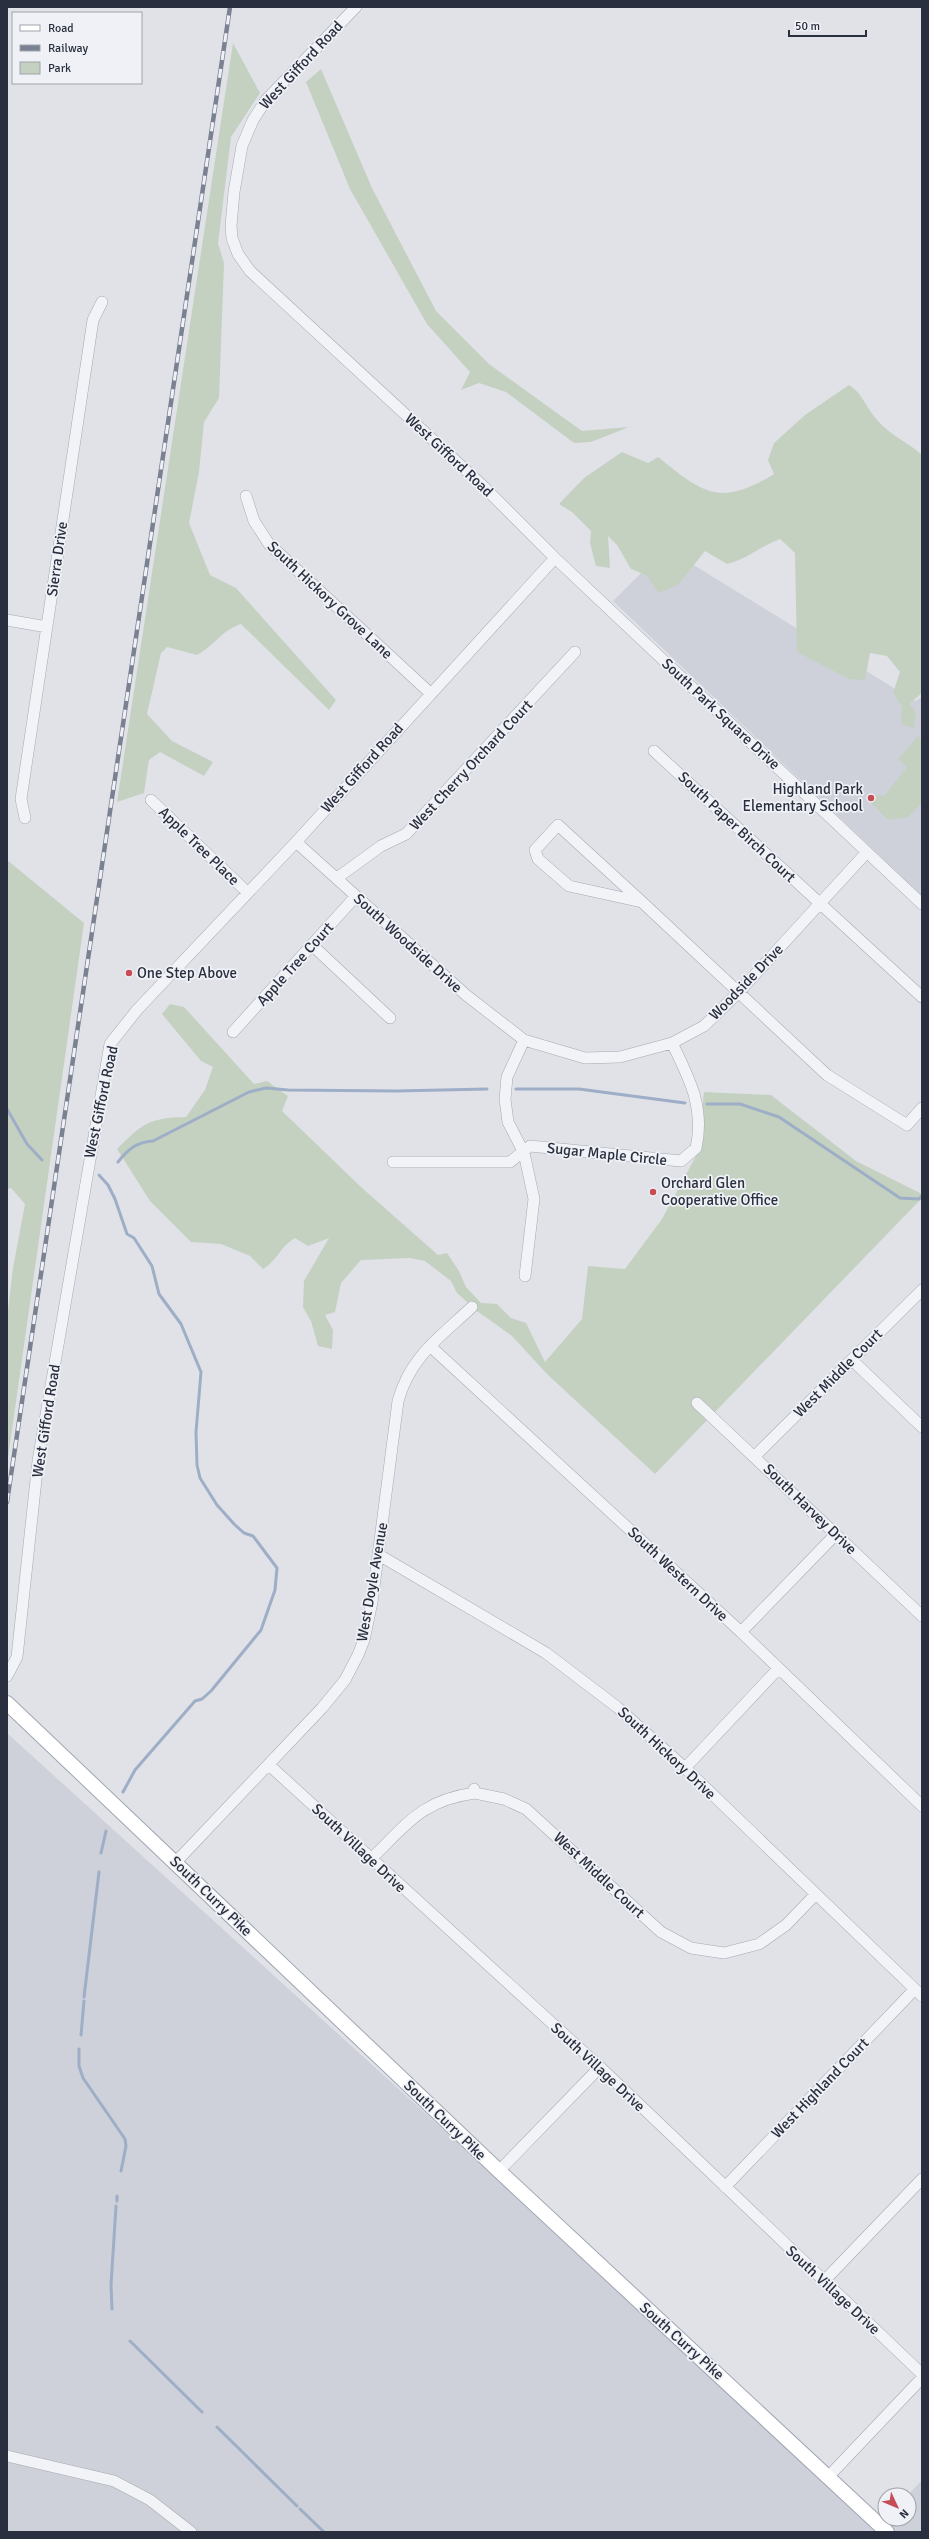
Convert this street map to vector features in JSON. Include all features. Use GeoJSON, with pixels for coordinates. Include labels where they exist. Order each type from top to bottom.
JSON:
{"type":"FeatureCollection","features":[{"type":"Feature","properties":{"kind":"main road","name":"South Curry Pike"},"geometry":{"type":"LineString","coordinates":[[7,1703],[500,2171],[829,2476],[887,2532]]}},
{"type":"Feature","properties":{"kind":"street","name":"West Gifford Road"},"geometry":{"type":"LineString","coordinates":[[7,1676],[17,1657],[38,1462],[110,1044],[137,1010],[247,892],[296,842],[430,693],[555,558],[484,487],[250,271],[242,260],[232,238],[232,210],[238,165],[242,146],[253,120],[266,100],[356,7]]}},
{"type":"Feature","properties":{"kind":"street","name":"Sierra Drive"},"geometry":{"type":"LineString","coordinates":[[25,818],[21,799],[93,320],[102,302]]}},
{"type":"Feature","properties":{"kind":"street","name":"South Hickory Grove Lane"},"geometry":{"type":"LineString","coordinates":[[246,496],[254,521],[269,544],[430,693]]}},
{"type":"Feature","properties":{"kind":"street","name":"South Park Square Drive"},"geometry":{"type":"LineString","coordinates":[[555,558],[922,904]]}},
{"type":"Feature","properties":{"kind":"street"},"geometry":{"type":"LineString","coordinates":[[7,620],[47,627]]}},
{"type":"Feature","properties":{"kind":"street","name":"West Cherry Orchard Court"},"geometry":{"type":"LineString","coordinates":[[337,878],[381,846],[406,834],[574,652]]}},
{"type":"Feature","properties":{"kind":"street","name":"South Paper Birch Court"},"geometry":{"type":"LineString","coordinates":[[654,751],[922,997]]}},
{"type":"Feature","properties":{"kind":"street","name":"Apple Tree Place"},"geometry":{"type":"LineString","coordinates":[[152,800],[247,892]]}},
{"type":"Feature","properties":{"kind":"street"},"geometry":{"type":"LineString","coordinates":[[642,902],[569,886],[538,859],[535,850],[558,825],[642,902],[827,1075],[907,1125],[922,1108]]}},
{"type":"Feature","properties":{"kind":"street","name":"South Woodside Drive"},"geometry":{"type":"LineString","coordinates":[[296,842],[466,995],[524,1040]]}},
{"type":"Feature","properties":{"kind":"street","name":"Woodside Drive"},"geometry":{"type":"LineString","coordinates":[[524,1040],[585,1058],[620,1057],[672,1042],[704,1026],[738,993],[867,852]]}},
{"type":"Feature","properties":{"kind":"street","name":"Apple Tree Court"},"geometry":{"type":"LineString","coordinates":[[233,1032],[356,896]]}},
{"type":"Feature","properties":{"kind":"street"},"geometry":{"type":"LineString","coordinates":[[312,945],[390,1018]]}},
{"type":"Feature","properties":{"kind":"street"},"geometry":{"type":"LineString","coordinates":[[524,1040],[507,1078],[505,1099],[508,1122],[524,1153],[534,1199],[526,1276]]}},
{"type":"Feature","properties":{"kind":"street","name":"Sugar Maple Circle"},"geometry":{"type":"LineString","coordinates":[[524,1153],[530,1146],[681,1161],[696,1148],[699,1114],[694,1089],[672,1042]]}},
{"type":"Feature","properties":{"kind":"street"},"geometry":{"type":"LineString","coordinates":[[393,1162],[510,1162],[524,1153]]}},
{"type":"Feature","properties":{"kind":"street","name":"West Middle Court"},"geometry":{"type":"LineString","coordinates":[[755,1456],[922,1290]]}},
{"type":"Feature","properties":{"kind":"street","name":"West Doyle Avenue"},"geometry":{"type":"LineString","coordinates":[[175,1863],[269,1765],[335,1693],[352,1668],[364,1640],[378,1555],[398,1401],[406,1375],[430,1346],[472,1307]]}},
{"type":"Feature","properties":{"kind":"street","name":"South Western Drive"},"geometry":{"type":"LineString","coordinates":[[430,1346],[741,1632],[922,1806]]}},
{"type":"Feature","properties":{"kind":"street"},"geometry":{"type":"LineString","coordinates":[[852,1360],[922,1427]]}},
{"type":"Feature","properties":{"kind":"street","name":"South Harvey Drive"},"geometry":{"type":"LineString","coordinates":[[697,1403],[755,1456],[922,1616]]}},
{"type":"Feature","properties":{"kind":"street"},"geometry":{"type":"LineString","coordinates":[[741,1632],[836,1534]]}},
{"type":"Feature","properties":{"kind":"street","name":"South Hickory Drive"},"geometry":{"type":"LineString","coordinates":[[378,1555],[562,1664],[629,1717],[918,1992]]}},
{"type":"Feature","properties":{"kind":"street"},"geometry":{"type":"LineString","coordinates":[[684,1768],[778,1668]]}},
{"type":"Feature","properties":{"kind":"street","name":"South Village Drive"},"geometry":{"type":"LineString","coordinates":[[269,1765],[600,2067],[922,2374]]}},
{"type":"Feature","properties":{"kind":"street","name":"West Middle Court"},"geometry":{"type":"LineString","coordinates":[[371,1859],[416,1816],[437,1801],[475,1791],[504,1799],[526,1809],[661,1932],[673,1940],[702,1951],[724,1954],[750,1948],[768,1940],[786,1926],[816,1894]]}},
{"type":"Feature","properties":{"kind":"street","name":"West Highland Court"},"geometry":{"type":"LineString","coordinates":[[725,2187],[918,1992]]}},
{"type":"Feature","properties":{"kind":"street"},"geometry":{"type":"LineString","coordinates":[[500,2171],[600,2067]]}},
{"type":"Feature","properties":{"kind":"street"},"geometry":{"type":"LineString","coordinates":[[824,2281],[922,2179]]}},
{"type":"Feature","properties":{"kind":"street"},"geometry":{"type":"LineString","coordinates":[[829,2476],[922,2378]]}},
{"type":"Feature","properties":{"kind":"street"},"geometry":{"type":"LineString","coordinates":[[7,2456],[114,2481],[150,2500],[191,2532]]}},
{"type":"Feature","properties":{"kind":"shaded area","name":"Highland Park Elementary School"},"geometry":{"type":"Polygon","coordinates":[[[666,548],[915,701],[922,697],[922,896],[613,601],[666,548]]]}},
{"type":"Feature","properties":{"kind":"shaded area"},"geometry":{"type":"Polygon","coordinates":[[[7,1733],[654,2321],[877,2518],[877,2527],[917,2527],[917,2487],[915,2487],[922,2480],[922,2532],[7,2532],[7,1733]]]}},
{"type":"Feature","properties":{"kind":"green space"},"geometry":{"type":"Polygon","coordinates":[[[233,43],[260,93],[231,137],[218,243],[224,263],[219,398],[204,422],[199,472],[189,523],[210,575],[236,588],[336,700],[329,710],[241,624],[223,634],[209,647],[197,655],[167,647],[161,653],[147,714],[172,741],[213,762],[204,776],[160,752],[149,760],[144,793],[117,802],[233,43]]]}},
{"type":"Feature","properties":{"kind":"green space"},"geometry":{"type":"Polygon","coordinates":[[[321,69],[372,188],[436,311],[489,364],[582,431],[629,427],[591,442],[574,443],[506,392],[479,383],[461,390],[470,372],[427,324],[350,189],[306,82],[321,69]]]}},
{"type":"Feature","properties":{"kind":"green space"},"geometry":{"type":"Polygon","coordinates":[[[849,385],[858,392],[874,417],[883,426],[922,455],[922,693],[909,704],[916,712],[914,728],[901,724],[902,706],[893,693],[900,672],[887,656],[870,653],[865,680],[849,679],[797,652],[795,553],[780,539],[741,559],[727,564],[705,551],[678,585],[659,593],[646,575],[631,569],[617,545],[608,536],[610,568],[596,566],[590,543],[591,531],[572,512],[559,504],[584,478],[622,452],[648,463],[658,457],[688,480],[713,492],[726,493],[740,490],[755,484],[774,474],[768,460],[774,443],[805,415],[849,385]]]}},
{"type":"Feature","properties":{"kind":"green space"},"geometry":{"type":"Polygon","coordinates":[[[918,736],[922,740],[922,803],[908,817],[888,820],[869,801],[875,795],[884,796],[907,767],[898,759],[918,736]]]}},
{"type":"Feature","properties":{"kind":"green space"},"geometry":{"type":"Polygon","coordinates":[[[7,860],[84,923],[7,1465],[7,1319],[13,1268],[25,1204],[11,1188],[7,1189],[7,860]]]}},
{"type":"Feature","properties":{"kind":"green space"},"geometry":{"type":"Polygon","coordinates":[[[170,1004],[184,1007],[254,1084],[267,1081],[288,1096],[282,1111],[361,1187],[438,1255],[447,1253],[459,1271],[466,1287],[481,1303],[497,1304],[511,1318],[526,1323],[545,1362],[582,1319],[588,1266],[625,1269],[662,1219],[697,1154],[704,1092],[771,1095],[856,1161],[922,1194],[922,1198],[655,1474],[547,1374],[512,1336],[477,1311],[457,1293],[451,1281],[425,1261],[409,1258],[361,1260],[341,1283],[335,1312],[325,1315],[333,1330],[332,1349],[318,1346],[311,1321],[303,1307],[304,1281],[329,1238],[308,1246],[295,1238],[285,1246],[272,1262],[263,1269],[250,1256],[221,1244],[191,1242],[150,1201],[117,1149],[134,1133],[147,1124],[163,1119],[186,1117],[205,1090],[213,1067],[201,1061],[162,1014],[170,1004]]]}},
{"type":"Feature","properties":{"kind":"waterway"},"geometry":{"type":"LineString","coordinates":[[118,1162],[125,1153],[133,1147],[142,1143],[153,1141],[249,1092],[266,1088],[288,1090],[396,1091],[487,1089]]}},
{"type":"Feature","properties":{"kind":"waterway"},"geometry":{"type":"LineString","coordinates":[[516,1089],[579,1089],[685,1103]]}},
{"type":"Feature","properties":{"kind":"waterway"},"geometry":{"type":"LineString","coordinates":[[707,1104],[740,1104],[779,1117],[900,1198],[919,1199],[922,1196]]}},
{"type":"Feature","properties":{"kind":"waterway"},"geometry":{"type":"LineString","coordinates":[[7,1109],[27,1144],[42,1160]]}},
{"type":"Feature","properties":{"kind":"waterway"},"geometry":{"type":"LineString","coordinates":[[99,1175],[108,1185],[115,1199],[127,1234],[134,1238],[152,1266],[159,1294],[181,1324],[201,1372],[196,1432],[197,1465],[200,1478],[217,1505],[244,1533],[253,1536],[277,1568],[275,1590],[261,1630],[211,1691],[202,1699],[195,1701],[135,1770],[123,1792]]}},
{"type":"Feature","properties":{"kind":"waterway"},"geometry":{"type":"LineString","coordinates":[[101,1853],[106,1831]]}},
{"type":"Feature","properties":{"kind":"waterway"},"geometry":{"type":"LineString","coordinates":[[84,1997],[99,1872]]}},
{"type":"Feature","properties":{"kind":"waterway"},"geometry":{"type":"LineString","coordinates":[[81,2035],[84,2001]]}},
{"type":"Feature","properties":{"kind":"waterway"},"geometry":{"type":"LineString","coordinates":[[79,2049],[79,2066],[83,2078],[125,2139],[126,2146],[121,2171]]}},
{"type":"Feature","properties":{"kind":"waterway"},"geometry":{"type":"LineString","coordinates":[[117,2196],[117,2201]]}},
{"type":"Feature","properties":{"kind":"waterway"},"geometry":{"type":"LineString","coordinates":[[112,2309],[111,2285],[116,2206]]}},
{"type":"Feature","properties":{"kind":"waterway"},"geometry":{"type":"LineString","coordinates":[[130,2341],[202,2412]]}},
{"type":"Feature","properties":{"kind":"waterway"},"geometry":{"type":"LineString","coordinates":[[217,2427],[297,2506]]}},
{"type":"Feature","properties":{"kind":"waterway"},"geometry":{"type":"LineString","coordinates":[[300,2509],[324,2532]]}},
{"type":"Feature","properties":{"kind":"railway"},"geometry":{"type":"LineString","coordinates":[[7,1502],[230,7]]}},
{"type":"Feature","properties":{"kind":"place","name":"Highland Park Elementary School"},"geometry":{"type":"Point","coordinates":[871,798]}},
{"type":"Feature","properties":{"kind":"place","name":"One Step Above"},"geometry":{"type":"Point","coordinates":[129,973]}},
{"type":"Feature","properties":{"kind":"place","name":"Orchard Glen Cooperative Office"},"geometry":{"type":"Point","coordinates":[653,1192]}}]}
